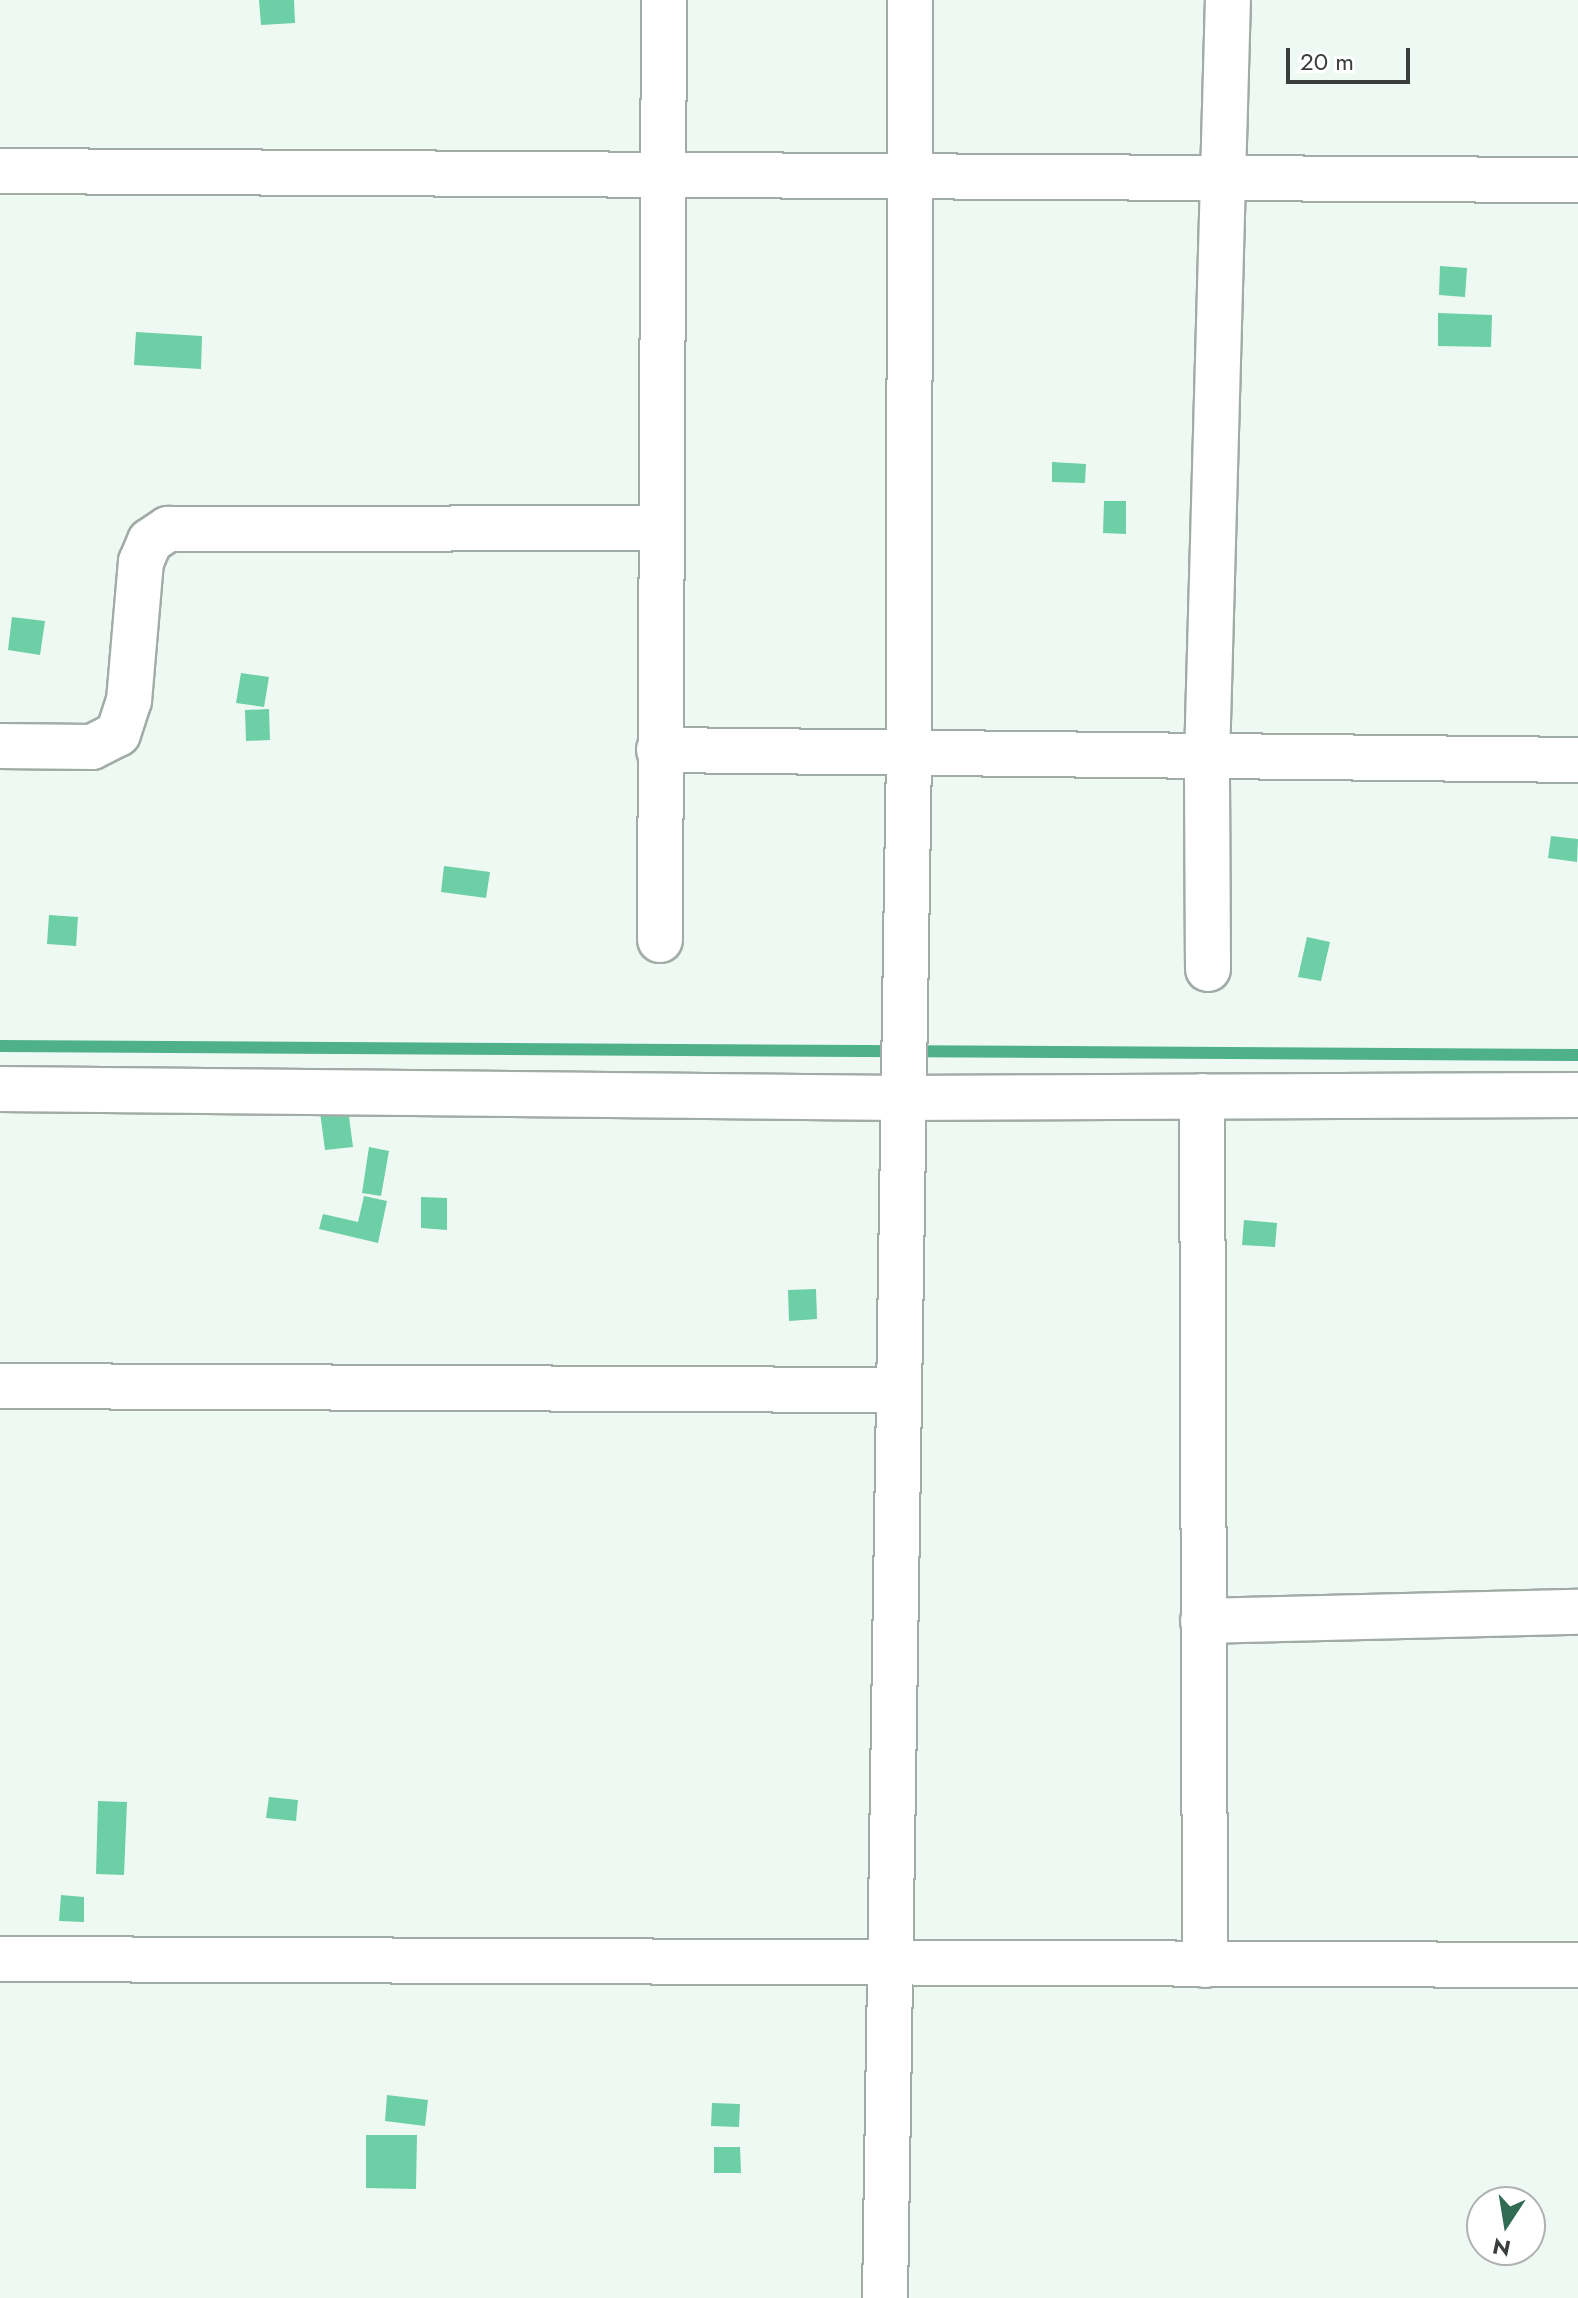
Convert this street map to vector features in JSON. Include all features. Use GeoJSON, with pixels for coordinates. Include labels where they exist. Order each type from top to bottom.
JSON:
{"type":"FeatureCollection","features":[{"type":"Feature","properties":{"kind":"street"},"geometry":{"type":"LineString","coordinates":[[660,940],[664,0]]}},
{"type":"Feature","properties":{"kind":"street"},"geometry":{"type":"LineString","coordinates":[[885,2298],[896,1390],[909,755],[910,0]]}},
{"type":"Feature","properties":{"kind":"street"},"geometry":{"type":"LineString","coordinates":[[1208,969],[1207,759],[1228,0]]}},
{"type":"Feature","properties":{"kind":"street"},"geometry":{"type":"LineString","coordinates":[[0,171],[1578,180]]}},
{"type":"Feature","properties":{"kind":"street"},"geometry":{"type":"LineString","coordinates":[[0,746],[92,747],[118,734],[129,701],[141,562],[150,541],[168,529],[662,528]]}},
{"type":"Feature","properties":{"kind":"street"},"geometry":{"type":"LineString","coordinates":[[659,750],[1207,759],[1578,760]]}},
{"type":"Feature","properties":{"kind":"street"},"geometry":{"type":"LineString","coordinates":[[0,1089],[902,1098],[1578,1095]]}},
{"type":"Feature","properties":{"kind":"street"},"geometry":{"type":"LineString","coordinates":[[1202,1096],[1205,1965]]}},
{"type":"Feature","properties":{"kind":"street"},"geometry":{"type":"LineString","coordinates":[[0,1386],[896,1390]]}},
{"type":"Feature","properties":{"kind":"street"},"geometry":{"type":"LineString","coordinates":[[1203,1621],[1578,1612]]}},
{"type":"Feature","properties":{"kind":"street"},"geometry":{"type":"LineString","coordinates":[[0,1959],[889,1965],[1578,1965]]}},
{"type":"Feature","properties":{"kind":"building"},"geometry":{"type":"Polygon","coordinates":[[[259,0],[294,0],[295,23],[261,25],[259,0]]]}},
{"type":"Feature","properties":{"kind":"building"},"geometry":{"type":"Polygon","coordinates":[[[1440,266],[1467,268],[1465,297],[1439,295],[1440,266]]]}},
{"type":"Feature","properties":{"kind":"building"},"geometry":{"type":"Polygon","coordinates":[[[1438,313],[1492,315],[1491,347],[1438,346],[1438,313]]]}},
{"type":"Feature","properties":{"kind":"building"},"geometry":{"type":"Polygon","coordinates":[[[136,332],[202,336],[201,369],[134,365],[136,332]]]}},
{"type":"Feature","properties":{"kind":"building"},"geometry":{"type":"Polygon","coordinates":[[[1052,462],[1086,464],[1085,483],[1052,482],[1052,462]]]}},
{"type":"Feature","properties":{"kind":"building"},"geometry":{"type":"Polygon","coordinates":[[[1104,501],[1126,501],[1126,534],[1103,533],[1104,501]]]}},
{"type":"Feature","properties":{"kind":"building"},"geometry":{"type":"Polygon","coordinates":[[[12,617],[45,621],[40,655],[8,650],[12,617]]]}},
{"type":"Feature","properties":{"kind":"building"},"geometry":{"type":"Polygon","coordinates":[[[241,673],[269,677],[264,707],[236,703],[241,673]]]}},
{"type":"Feature","properties":{"kind":"building"},"geometry":{"type":"Polygon","coordinates":[[[269,709],[270,740],[246,741],[245,710],[269,709]]]}},
{"type":"Feature","properties":{"kind":"building"},"geometry":{"type":"Polygon","coordinates":[[[1551,836],[1578,839],[1577,862],[1548,858],[1551,836]]]}},
{"type":"Feature","properties":{"kind":"building"},"geometry":{"type":"Polygon","coordinates":[[[444,866],[490,872],[486,898],[441,892],[444,866]]]}},
{"type":"Feature","properties":{"kind":"building"},"geometry":{"type":"Polygon","coordinates":[[[49,915],[78,917],[76,946],[47,944],[49,915]]]}},
{"type":"Feature","properties":{"kind":"building"},"geometry":{"type":"Polygon","coordinates":[[[1307,937],[1330,942],[1321,981],[1298,977],[1307,937]]]}},
{"type":"Feature","properties":{"kind":"building"},"geometry":{"type":"Polygon","coordinates":[[[348,1109],[353,1147],[325,1150],[320,1112],[348,1109]]]}},
{"type":"Feature","properties":{"kind":"building"},"geometry":{"type":"Polygon","coordinates":[[[369,1147],[389,1151],[381,1196],[362,1193],[369,1147]]]}},
{"type":"Feature","properties":{"kind":"building"},"geometry":{"type":"Polygon","coordinates":[[[364,1196],[387,1201],[378,1243],[319,1229],[323,1214],[358,1222],[364,1196]]]}},
{"type":"Feature","properties":{"kind":"building"},"geometry":{"type":"Polygon","coordinates":[[[421,1197],[447,1198],[447,1230],[421,1228],[421,1197]]]}},
{"type":"Feature","properties":{"kind":"building"},"geometry":{"type":"Polygon","coordinates":[[[1244,1220],[1277,1223],[1275,1247],[1242,1245],[1244,1220]]]}},
{"type":"Feature","properties":{"kind":"building"},"geometry":{"type":"Polygon","coordinates":[[[816,1289],[817,1319],[789,1321],[788,1290],[816,1289]]]}},
{"type":"Feature","properties":{"kind":"building"},"geometry":{"type":"Polygon","coordinates":[[[269,1797],[298,1800],[296,1821],[266,1818],[269,1797]]]}},
{"type":"Feature","properties":{"kind":"building"},"geometry":{"type":"Polygon","coordinates":[[[98,1801],[127,1802],[124,1875],[96,1874],[98,1801]]]}},
{"type":"Feature","properties":{"kind":"building"},"geometry":{"type":"Polygon","coordinates":[[[61,1895],[84,1897],[84,1922],[59,1921],[61,1895]]]}},
{"type":"Feature","properties":{"kind":"building"},"geometry":{"type":"Polygon","coordinates":[[[387,2095],[428,2100],[425,2126],[385,2121],[387,2095]]]}},
{"type":"Feature","properties":{"kind":"building"},"geometry":{"type":"Polygon","coordinates":[[[712,2103],[740,2104],[739,2127],[711,2126],[712,2103]]]}},
{"type":"Feature","properties":{"kind":"building"},"geometry":{"type":"Polygon","coordinates":[[[366,2135],[417,2135],[416,2189],[366,2188],[366,2135]]]}},
{"type":"Feature","properties":{"kind":"building"},"geometry":{"type":"Polygon","coordinates":[[[714,2147],[740,2147],[741,2173],[714,2173],[714,2147]]]}},
{"type":"Feature","properties":{"kind":"waterway"},"geometry":{"type":"LineString","coordinates":[[0,1046],[1578,1055]]}}]}
